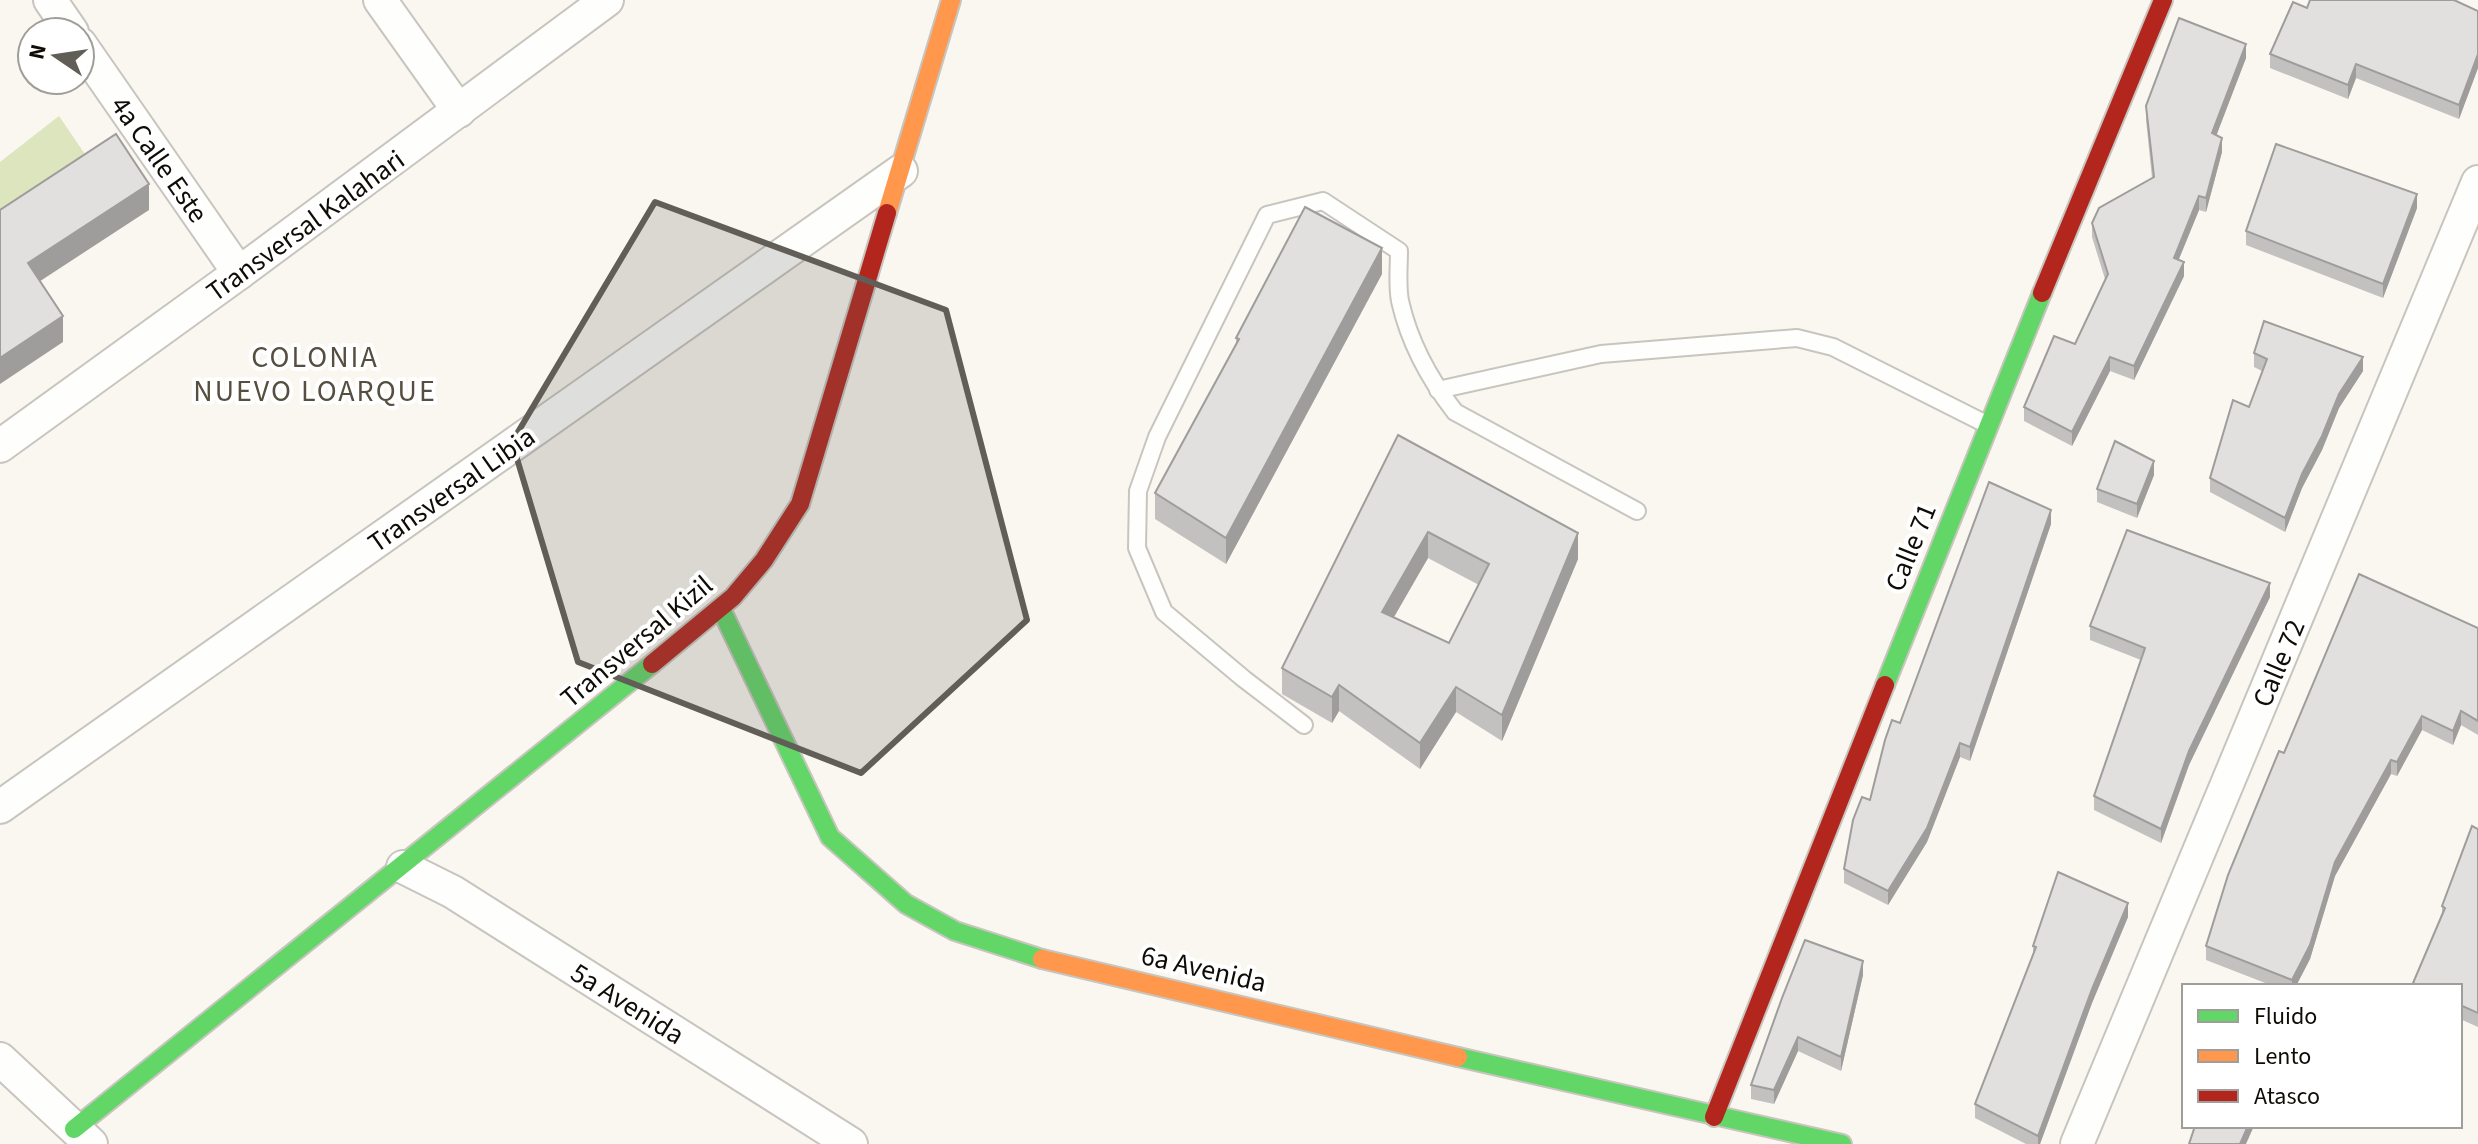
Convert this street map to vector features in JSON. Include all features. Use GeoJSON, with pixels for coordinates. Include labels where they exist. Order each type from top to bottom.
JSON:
{"type":"FeatureCollection","features":[{"type":"Feature","properties":{"kind":"street"},"geometry":{"type":"LineString","coordinates":[[380,0],[459,111]]}},
{"type":"Feature","properties":{"kind":"street","name":"Transversal Kalahari"},"geometry":{"type":"LineString","coordinates":[[2,442],[239,273],[607,0]]}},
{"type":"Feature","properties":{"kind":"street","name":"Transversal Kizil"},"geometry":{"type":"LineString","coordinates":[[82,1137],[403,867],[721,609],[751,579],[775,548],[800,504],[951,0]]}},
{"type":"Feature","properties":{"kind":"street","name":"Calle 71"},"geometry":{"type":"LineString","coordinates":[[1714,1117],[1988,425],[2163,0]]}},
{"type":"Feature","properties":{"kind":"street","name":"4a Calle Este"},"geometry":{"type":"LineString","coordinates":[[96,67],[239,273]]}},
{"type":"Feature","properties":{"kind":"street","name":"Transversal Libia"},"geometry":{"type":"LineString","coordinates":[[0,807],[901,171]]}},
{"type":"Feature","properties":{"kind":"street","name":"Calle 72"},"geometry":{"type":"LineString","coordinates":[[2077,1144],[2478,182]]}},
{"type":"Feature","properties":{"kind":"street","name":"6a Avenida"},"geometry":{"type":"LineString","coordinates":[[721,609],[830,837],[906,904],[955,931],[1024,955],[1714,1117],[1842,1144]]}},
{"type":"Feature","properties":{"kind":"street","name":"5a Avenida"},"geometry":{"type":"LineString","coordinates":[[403,867],[453,892],[851,1144]]}},
{"type":"Feature","properties":{"kind":"street"},"geometry":{"type":"LineString","coordinates":[[0,1059],[82,1137]]}},
{"type":"Feature","properties":{"kind":"lane"},"geometry":{"type":"LineString","coordinates":[[1304,725],[1164,612],[1137,548],[1138,491],[1157,437],[1267,215],[1323,201],[1399,251],[1400,299],[1413,339],[1438,390],[1455,412],[1637,511]]}},
{"type":"Feature","properties":{"kind":"lane"},"geometry":{"type":"LineString","coordinates":[[1438,390],[1601,354],[1797,338],[1833,347],[1988,425]]}},
{"type":"Feature","properties":{"kind":"highlighted area"},"geometry":{"type":"Polygon","coordinates":[[[655,202],[946,310],[1027,620],[861,773],[578,662],[512,442],[655,202]]]}},
{"type":"Feature","properties":{"kind":"green space"},"geometry":{"type":"Polygon","coordinates":[[[59,116],[97,172],[0,230],[0,162],[59,116]]]}},
{"type":"Feature","properties":{"kind":"building"},"geometry":{"type":"Polygon","coordinates":[[[2310,0],[2454,0],[2478,11],[2478,54],[2459,105],[2356,64],[2348,85],[2270,54],[2293,2],[2307,8],[2310,0]]]}},
{"type":"Feature","properties":{"kind":"building"},"geometry":{"type":"Polygon","coordinates":[[[2179,18],[2246,44],[2212,133],[2222,138],[2206,198],[2199,196],[2174,258],[2184,262],[2134,366],[2110,357],[2072,432],[2024,407],[2054,336],[2075,344],[2108,274],[2092,223],[2099,208],[2154,177],[2146,106],[2179,18]]]}},
{"type":"Feature","properties":{"kind":"building"},"geometry":{"type":"Polygon","coordinates":[[[116,134],[149,184],[28,263],[63,316],[0,358],[0,210],[116,134]]]}},
{"type":"Feature","properties":{"kind":"building"},"geometry":{"type":"Polygon","coordinates":[[[2276,144],[2417,194],[2383,284],[2246,231],[2276,144]]]}},
{"type":"Feature","properties":{"kind":"building"},"geometry":{"type":"Polygon","coordinates":[[[1305,207],[1382,248],[1226,538],[1155,493],[1239,339],[1236,338],[1305,207]]]}},
{"type":"Feature","properties":{"kind":"building"},"geometry":{"type":"Polygon","coordinates":[[[2264,321],[2363,357],[2339,394],[2285,518],[2210,478],[2233,400],[2249,407],[2267,359],[2254,353],[2264,321]]]}},
{"type":"Feature","properties":{"kind":"building"},"geometry":{"type":"Polygon","coordinates":[[[1398,435],[1578,533],[1502,715],[1456,687],[1420,743],[1339,685],[1332,697],[1282,668],[1398,435]],[[1428,532],[1382,612],[1449,643],[1489,564],[1428,532]]]}},
{"type":"Feature","properties":{"kind":"building"},"geometry":{"type":"Polygon","coordinates":[[[2115,441],[2154,461],[2137,504],[2097,489],[2115,441]]]}},
{"type":"Feature","properties":{"kind":"building"},"geometry":{"type":"Polygon","coordinates":[[[1989,482],[2051,510],[1970,747],[1960,743],[1927,828],[1888,891],[1844,869],[1853,820],[1862,797],[1870,800],[1892,720],[1900,723],[1989,482]]]}},
{"type":"Feature","properties":{"kind":"building"},"geometry":{"type":"Polygon","coordinates":[[[2127,530],[2270,583],[2189,751],[2161,829],[2094,796],[2145,648],[2090,626],[2127,530]]]}},
{"type":"Feature","properties":{"kind":"building"},"geometry":{"type":"Polygon","coordinates":[[[2359,574],[2478,628],[2478,721],[2461,711],[2453,731],[2422,716],[2397,762],[2391,760],[2335,862],[2310,945],[2292,980],[2206,946],[2228,875],[2279,751],[2284,753],[2359,574]]]}},
{"type":"Feature","properties":{"kind":"building"},"geometry":{"type":"Polygon","coordinates":[[[2472,826],[2478,829],[2478,1013],[2462,1006],[2462,984],[2413,983],[2445,908],[2442,906],[2472,826]]]}},
{"type":"Feature","properties":{"kind":"building"},"geometry":{"type":"Polygon","coordinates":[[[2058,872],[2128,903],[2092,989],[2038,1136],[1975,1104],[2036,947],[2033,946],[2058,872]]]}},
{"type":"Feature","properties":{"kind":"building"},"geometry":{"type":"Polygon","coordinates":[[[1805,940],[1863,961],[1841,1057],[1798,1037],[1774,1090],[1751,1085],[1782,998],[1805,940]]]}},
{"type":"Feature","properties":{"kind":"building"},"geometry":{"type":"Polygon","coordinates":[[[2194,1128],[2247,1128],[2240,1144],[2189,1144],[2194,1128]]]}},
{"type":"Feature","properties":{"kind":"traffic: fast"},"geometry":{"type":"LineString","coordinates":[[1885,685],[2042,293]]}},
{"type":"Feature","properties":{"kind":"traffic: fast"},"geometry":{"type":"LineString","coordinates":[[721,609],[830,837],[906,904],[955,931],[1042,959]]}},
{"type":"Feature","properties":{"kind":"traffic: fast"},"geometry":{"type":"LineString","coordinates":[[74,1129],[652,664]]}},
{"type":"Feature","properties":{"kind":"traffic: fast"},"geometry":{"type":"LineString","coordinates":[[1458,1057],[1842,1144]]}},
{"type":"Feature","properties":{"kind":"traffic: slow"},"geometry":{"type":"LineString","coordinates":[[887,213],[951,0]]}},
{"type":"Feature","properties":{"kind":"traffic: slow"},"geometry":{"type":"LineString","coordinates":[[1042,959],[1458,1057]]}},
{"type":"Feature","properties":{"kind":"traffic: jam"},"geometry":{"type":"LineString","coordinates":[[2042,293],[2163,0]]}},
{"type":"Feature","properties":{"kind":"traffic: jam"},"geometry":{"type":"LineString","coordinates":[[652,664],[733,597],[764,560],[800,504],[887,213]]}},
{"type":"Feature","properties":{"kind":"traffic: jam"},"geometry":{"type":"LineString","coordinates":[[1714,1117],[1885,685]]}},
{"type":"Feature","properties":{"kind":"district","name":"COLONIA NUEVO LOARQUE"},"geometry":{"type":"Point","coordinates":[315,374]}}]}
